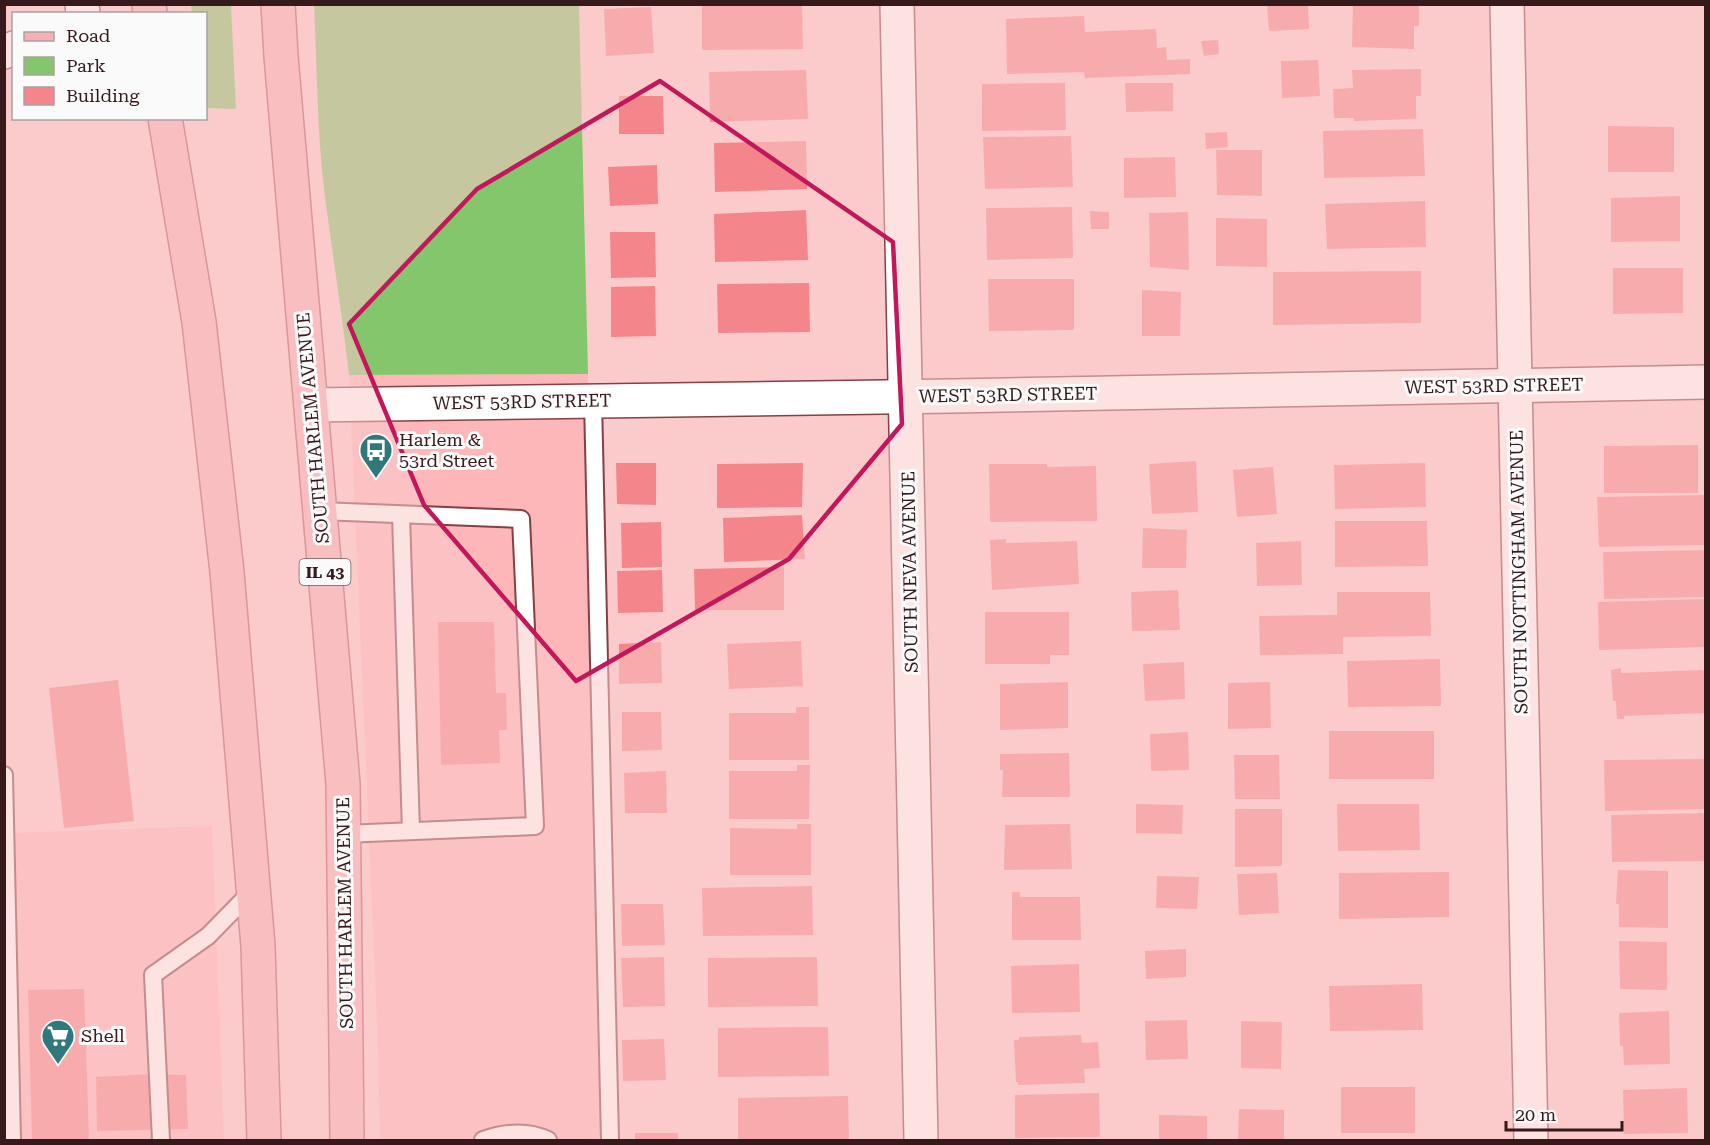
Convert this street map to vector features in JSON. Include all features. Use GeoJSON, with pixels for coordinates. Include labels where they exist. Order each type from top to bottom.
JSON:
{"type":"FeatureCollection","features":[{"type":"Feature","properties":{"kind":"main road","name":"SOUTH HARLEM AVENUE"},"geometry":{"type":"LineString","coordinates":[[278,4],[344,784],[347,1140]]}},
{"type":"Feature","properties":{"kind":"main road"},"geometry":{"type":"LineString","coordinates":[[165,120],[199,322],[227,572],[258,946],[264,1140]]}},
{"type":"Feature","properties":{"kind":"street","name":"SOUTH NEVA AVENUE"},"geometry":{"type":"LineString","coordinates":[[897,4],[921,1140]]}},
{"type":"Feature","properties":{"kind":"street","name":"SOUTH NOTTINGHAM AVENUE"},"geometry":{"type":"LineString","coordinates":[[1507,4],[1531,1140]]}},
{"type":"Feature","properties":{"kind":"street","name":"WEST 53RD STREET"},"geometry":{"type":"LineString","coordinates":[[311,405],[906,397],[1706,382]]}},
{"type":"Feature","properties":{"kind":"lane"},"geometry":{"type":"LineString","coordinates":[[593,401],[610,1140]]}},
{"type":"Feature","properties":{"kind":"lane"},"geometry":{"type":"LineString","coordinates":[[320,511],[521,519],[535,826],[344,834]]}},
{"type":"Feature","properties":{"kind":"lane"},"geometry":{"type":"LineString","coordinates":[[401,515],[411,831]]}},
{"type":"Feature","properties":{"kind":"lane"},"geometry":{"type":"LineString","coordinates":[[4,775],[12,1140]]}},
{"type":"Feature","properties":{"kind":"lane"},"geometry":{"type":"LineString","coordinates":[[161,1140],[153,975],[208,936],[254,889]]}},
{"type":"Feature","properties":{"kind":"lane"},"geometry":{"type":"LineString","coordinates":[[483,1140],[504,1134],[515,1134],[539,1136],[548,1140]]}},
{"type":"Feature","properties":{"kind":"highlighted area"},"geometry":{"type":"Polygon","coordinates":[[[660,81],[893,242],[902,424],[789,559],[576,681],[424,505],[349,324],[477,189],[660,81]]]}},
{"type":"Feature","properties":{"kind":"shaded area"},"geometry":{"type":"Polygon","coordinates":[[[588,374],[608,1140],[380,1140],[349,375],[588,374]]]}},
{"type":"Feature","properties":{"kind":"shaded area"},"geometry":{"type":"Polygon","coordinates":[[[212,826],[224,1140],[15,1140],[9,833],[212,826]]]}},
{"type":"Feature","properties":{"kind":"green space"},"geometry":{"type":"Polygon","coordinates":[[[191,5],[231,5],[236,109],[207,108],[207,12],[192,12],[191,5]]]}},
{"type":"Feature","properties":{"kind":"green space"},"geometry":{"type":"Polygon","coordinates":[[[314,5],[579,5],[588,374],[349,375],[322,173],[314,5]]]}},
{"type":"Feature","properties":{"kind":"building"},"geometry":{"type":"Polygon","coordinates":[[[702,4],[802,4],[803,49],[702,50],[702,4]]]}},
{"type":"Feature","properties":{"kind":"building"},"geometry":{"type":"Polygon","coordinates":[[[1267,4],[1308,4],[1309,29],[1269,31],[1267,4]]]}},
{"type":"Feature","properties":{"kind":"building"},"geometry":{"type":"Polygon","coordinates":[[[1353,4],[1419,4],[1419,26],[1414,26],[1414,49],[1352,47],[1353,4]]]}},
{"type":"Feature","properties":{"kind":"building"},"geometry":{"type":"Polygon","coordinates":[[[651,7],[654,53],[606,56],[604,9],[651,7]]]}},
{"type":"Feature","properties":{"kind":"building"},"geometry":{"type":"Polygon","coordinates":[[[1084,16],[1085,32],[1156,29],[1157,48],[1166,47],[1167,60],[1190,59],[1190,74],[1085,78],[1084,72],[1007,74],[1006,19],[1084,16]]]}},
{"type":"Feature","properties":{"kind":"building"},"geometry":{"type":"Polygon","coordinates":[[[1218,40],[1219,54],[1204,56],[1201,41],[1218,40]]]}},
{"type":"Feature","properties":{"kind":"building"},"geometry":{"type":"Polygon","coordinates":[[[1318,60],[1320,96],[1282,98],[1281,61],[1318,60]]]}},
{"type":"Feature","properties":{"kind":"building"},"geometry":{"type":"Polygon","coordinates":[[[1421,69],[1421,96],[1416,96],[1416,119],[1354,121],[1354,118],[1334,118],[1333,89],[1353,88],[1352,70],[1421,69]]]}},
{"type":"Feature","properties":{"kind":"building"},"geometry":{"type":"Polygon","coordinates":[[[806,70],[808,119],[710,122],[709,72],[806,70]]]}},
{"type":"Feature","properties":{"kind":"building"},"geometry":{"type":"Polygon","coordinates":[[[1065,83],[1066,130],[982,131],[982,84],[1065,83]]]}},
{"type":"Feature","properties":{"kind":"building"},"geometry":{"type":"Polygon","coordinates":[[[1125,83],[1173,83],[1173,111],[1126,112],[1125,83]]]}},
{"type":"Feature","properties":{"kind":"building"},"geometry":{"type":"Polygon","coordinates":[[[619,96],[663,96],[664,134],[619,134],[619,96]]]}},
{"type":"Feature","properties":{"kind":"building"},"geometry":{"type":"Polygon","coordinates":[[[1608,126],[1674,127],[1674,172],[1608,172],[1608,126]]]}},
{"type":"Feature","properties":{"kind":"building"},"geometry":{"type":"Polygon","coordinates":[[[1423,129],[1425,176],[1324,178],[1323,131],[1423,129]]]}},
{"type":"Feature","properties":{"kind":"building"},"geometry":{"type":"Polygon","coordinates":[[[1227,132],[1228,147],[1206,149],[1205,133],[1227,132]]]}},
{"type":"Feature","properties":{"kind":"building"},"geometry":{"type":"Polygon","coordinates":[[[1071,136],[1073,187],[985,189],[983,137],[1071,136]]]}},
{"type":"Feature","properties":{"kind":"building"},"geometry":{"type":"Polygon","coordinates":[[[806,141],[807,189],[715,192],[714,143],[806,141]]]}},
{"type":"Feature","properties":{"kind":"building"},"geometry":{"type":"Polygon","coordinates":[[[1216,150],[1262,150],[1262,196],[1217,195],[1216,150]]]}},
{"type":"Feature","properties":{"kind":"building"},"geometry":{"type":"Polygon","coordinates":[[[1175,157],[1176,197],[1124,198],[1124,158],[1175,157]]]}},
{"type":"Feature","properties":{"kind":"building"},"geometry":{"type":"Polygon","coordinates":[[[657,165],[658,204],[610,206],[608,167],[657,165]]]}},
{"type":"Feature","properties":{"kind":"building"},"geometry":{"type":"Polygon","coordinates":[[[1680,196],[1680,241],[1611,242],[1611,198],[1680,196]]]}},
{"type":"Feature","properties":{"kind":"building"},"geometry":{"type":"Polygon","coordinates":[[[1425,201],[1426,247],[1327,249],[1325,204],[1425,201]]]}},
{"type":"Feature","properties":{"kind":"building"},"geometry":{"type":"Polygon","coordinates":[[[1072,207],[1073,258],[987,260],[986,208],[1072,207]]]}},
{"type":"Feature","properties":{"kind":"building"},"geometry":{"type":"Polygon","coordinates":[[[806,210],[808,260],[715,262],[714,214],[806,210]]]}},
{"type":"Feature","properties":{"kind":"building"},"geometry":{"type":"Polygon","coordinates":[[[1090,211],[1109,212],[1109,229],[1091,229],[1090,211]]]}},
{"type":"Feature","properties":{"kind":"building"},"geometry":{"type":"Polygon","coordinates":[[[1188,212],[1189,270],[1150,267],[1149,213],[1188,212]]]}},
{"type":"Feature","properties":{"kind":"building"},"geometry":{"type":"Polygon","coordinates":[[[1216,218],[1267,219],[1267,267],[1216,266],[1216,218]]]}},
{"type":"Feature","properties":{"kind":"building"},"geometry":{"type":"Polygon","coordinates":[[[610,232],[655,232],[656,277],[611,278],[610,232]]]}},
{"type":"Feature","properties":{"kind":"building"},"geometry":{"type":"Polygon","coordinates":[[[1613,268],[1683,268],[1683,313],[1613,314],[1613,268]]]}},
{"type":"Feature","properties":{"kind":"building"},"geometry":{"type":"Polygon","coordinates":[[[1421,271],[1421,323],[1273,325],[1273,272],[1421,271]]]}},
{"type":"Feature","properties":{"kind":"building"},"geometry":{"type":"Polygon","coordinates":[[[988,279],[1074,279],[1074,330],[989,331],[988,279]]]}},
{"type":"Feature","properties":{"kind":"building"},"geometry":{"type":"Polygon","coordinates":[[[809,283],[810,332],[718,333],[717,284],[809,283]]]}},
{"type":"Feature","properties":{"kind":"building"},"geometry":{"type":"Polygon","coordinates":[[[655,286],[656,336],[611,337],[611,287],[655,286]]]}},
{"type":"Feature","properties":{"kind":"building"},"geometry":{"type":"Polygon","coordinates":[[[1142,290],[1181,292],[1180,336],[1142,336],[1142,290]]]}},
{"type":"Feature","properties":{"kind":"building"},"geometry":{"type":"Polygon","coordinates":[[[1698,445],[1698,493],[1604,493],[1604,446],[1698,445]]]}},
{"type":"Feature","properties":{"kind":"building"},"geometry":{"type":"Polygon","coordinates":[[[1196,461],[1198,512],[1152,514],[1149,464],[1196,461]]]}},
{"type":"Feature","properties":{"kind":"building"},"geometry":{"type":"Polygon","coordinates":[[[616,463],[656,463],[656,505],[617,504],[616,463]]]}},
{"type":"Feature","properties":{"kind":"building"},"geometry":{"type":"Polygon","coordinates":[[[803,463],[802,507],[717,508],[717,464],[803,463]]]}},
{"type":"Feature","properties":{"kind":"building"},"geometry":{"type":"Polygon","coordinates":[[[1425,463],[1426,507],[1335,509],[1334,465],[1425,463]]]}},
{"type":"Feature","properties":{"kind":"building"},"geometry":{"type":"Polygon","coordinates":[[[989,464],[1047,464],[1047,467],[1096,466],[1097,521],[990,522],[989,464]]]}},
{"type":"Feature","properties":{"kind":"building"},"geometry":{"type":"Polygon","coordinates":[[[1273,467],[1277,514],[1237,517],[1233,470],[1273,467]]]}},
{"type":"Feature","properties":{"kind":"building"},"geometry":{"type":"Polygon","coordinates":[[[1706,495],[1706,545],[1599,547],[1597,497],[1706,495]]]}},
{"type":"Feature","properties":{"kind":"building"},"geometry":{"type":"Polygon","coordinates":[[[802,515],[805,559],[724,562],[723,518],[802,515]]]}},
{"type":"Feature","properties":{"kind":"building"},"geometry":{"type":"Polygon","coordinates":[[[1335,521],[1427,521],[1428,566],[1335,567],[1335,521]]]}},
{"type":"Feature","properties":{"kind":"building"},"geometry":{"type":"Polygon","coordinates":[[[661,522],[662,567],[622,568],[621,523],[661,522]]]}},
{"type":"Feature","properties":{"kind":"building"},"geometry":{"type":"Polygon","coordinates":[[[1143,528],[1187,530],[1186,568],[1142,568],[1143,528]]]}},
{"type":"Feature","properties":{"kind":"building"},"geometry":{"type":"Polygon","coordinates":[[[1006,539],[1006,543],[1077,541],[1079,584],[992,590],[990,540],[1006,539]]]}},
{"type":"Feature","properties":{"kind":"building"},"geometry":{"type":"Polygon","coordinates":[[[1301,541],[1302,585],[1257,586],[1256,543],[1301,541]]]}},
{"type":"Feature","properties":{"kind":"building"},"geometry":{"type":"Polygon","coordinates":[[[1706,550],[1706,597],[1604,599],[1603,552],[1706,550]]]}},
{"type":"Feature","properties":{"kind":"building"},"geometry":{"type":"Polygon","coordinates":[[[784,567],[784,610],[695,610],[694,569],[784,567]]]}},
{"type":"Feature","properties":{"kind":"building"},"geometry":{"type":"Polygon","coordinates":[[[662,570],[663,612],[618,613],[617,571],[662,570]]]}},
{"type":"Feature","properties":{"kind":"building"},"geometry":{"type":"Polygon","coordinates":[[[1178,590],[1180,630],[1132,631],[1131,592],[1178,590]]]}},
{"type":"Feature","properties":{"kind":"building"},"geometry":{"type":"Polygon","coordinates":[[[1337,592],[1430,592],[1431,636],[1343,637],[1343,654],[1260,655],[1259,616],[1337,615],[1337,592]]]}},
{"type":"Feature","properties":{"kind":"building"},"geometry":{"type":"Polygon","coordinates":[[[1706,599],[1706,647],[1599,650],[1598,602],[1706,599]]]}},
{"type":"Feature","properties":{"kind":"building"},"geometry":{"type":"Polygon","coordinates":[[[985,612],[1069,612],[1069,655],[1050,655],[1050,664],[985,664],[985,612]]]}},
{"type":"Feature","properties":{"kind":"building"},"geometry":{"type":"Polygon","coordinates":[[[438,622],[494,622],[496,693],[506,693],[507,730],[499,730],[500,763],[441,765],[438,622]]]}},
{"type":"Feature","properties":{"kind":"building"},"geometry":{"type":"Polygon","coordinates":[[[801,641],[803,686],[729,689],[727,644],[801,641]]]}},
{"type":"Feature","properties":{"kind":"building"},"geometry":{"type":"Polygon","coordinates":[[[661,642],[662,683],[619,684],[619,644],[661,642]]]}},
{"type":"Feature","properties":{"kind":"building"},"geometry":{"type":"Polygon","coordinates":[[[1440,659],[1441,706],[1348,707],[1347,661],[1440,659]]]}},
{"type":"Feature","properties":{"kind":"building"},"geometry":{"type":"Polygon","coordinates":[[[1184,662],[1185,699],[1145,701],[1143,664],[1184,662]]]}},
{"type":"Feature","properties":{"kind":"building"},"geometry":{"type":"Polygon","coordinates":[[[1621,668],[1621,673],[1706,670],[1706,713],[1624,716],[1624,719],[1617,719],[1611,670],[1621,668]]]}},
{"type":"Feature","properties":{"kind":"building"},"geometry":{"type":"Polygon","coordinates":[[[118,680],[134,821],[64,828],[49,688],[118,680]]]}},
{"type":"Feature","properties":{"kind":"building"},"geometry":{"type":"Polygon","coordinates":[[[1068,682],[1068,728],[1000,730],[1000,684],[1068,682]]]}},
{"type":"Feature","properties":{"kind":"building"},"geometry":{"type":"Polygon","coordinates":[[[1270,682],[1271,728],[1228,729],[1228,683],[1270,682]]]}},
{"type":"Feature","properties":{"kind":"building"},"geometry":{"type":"Polygon","coordinates":[[[796,707],[809,707],[809,760],[729,760],[729,713],[796,713],[796,707]]]}},
{"type":"Feature","properties":{"kind":"building"},"geometry":{"type":"Polygon","coordinates":[[[622,712],[661,712],[662,750],[622,751],[622,712]]]}},
{"type":"Feature","properties":{"kind":"building"},"geometry":{"type":"Polygon","coordinates":[[[1329,731],[1434,731],[1434,779],[1329,779],[1329,731]]]}},
{"type":"Feature","properties":{"kind":"building"},"geometry":{"type":"Polygon","coordinates":[[[1188,732],[1189,770],[1151,771],[1150,734],[1188,732]]]}},
{"type":"Feature","properties":{"kind":"building"},"geometry":{"type":"Polygon","coordinates":[[[1069,753],[1070,797],[1002,797],[1003,770],[1000,770],[1000,754],[1069,753]]]}},
{"type":"Feature","properties":{"kind":"building"},"geometry":{"type":"Polygon","coordinates":[[[1234,755],[1279,755],[1280,799],[1235,799],[1234,755]]]}},
{"type":"Feature","properties":{"kind":"building"},"geometry":{"type":"Polygon","coordinates":[[[1706,759],[1706,809],[1605,811],[1604,760],[1706,759]]]}},
{"type":"Feature","properties":{"kind":"building"},"geometry":{"type":"Polygon","coordinates":[[[797,765],[810,765],[809,819],[729,819],[729,771],[797,771],[797,765]]]}},
{"type":"Feature","properties":{"kind":"building"},"geometry":{"type":"Polygon","coordinates":[[[666,771],[667,813],[625,813],[624,773],[666,771]]]}},
{"type":"Feature","properties":{"kind":"building"},"geometry":{"type":"Polygon","coordinates":[[[1136,804],[1183,805],[1182,834],[1136,833],[1136,804]]]}},
{"type":"Feature","properties":{"kind":"building"},"geometry":{"type":"Polygon","coordinates":[[[1337,804],[1419,804],[1420,850],[1338,851],[1337,804]]]}},
{"type":"Feature","properties":{"kind":"building"},"geometry":{"type":"Polygon","coordinates":[[[1235,809],[1282,809],[1282,866],[1235,867],[1235,809]]]}},
{"type":"Feature","properties":{"kind":"building"},"geometry":{"type":"Polygon","coordinates":[[[1706,813],[1706,861],[1612,862],[1611,815],[1706,813]]]}},
{"type":"Feature","properties":{"kind":"building"},"geometry":{"type":"Polygon","coordinates":[[[797,824],[811,824],[811,875],[730,875],[730,828],[797,829],[797,824]]]}},
{"type":"Feature","properties":{"kind":"building"},"geometry":{"type":"Polygon","coordinates":[[[1070,824],[1072,869],[1004,870],[1005,825],[1070,824]]]}},
{"type":"Feature","properties":{"kind":"building"},"geometry":{"type":"Polygon","coordinates":[[[1618,870],[1668,871],[1668,928],[1619,927],[1619,904],[1616,904],[1618,870]]]}},
{"type":"Feature","properties":{"kind":"building"},"geometry":{"type":"Polygon","coordinates":[[[1449,872],[1449,917],[1339,919],[1339,873],[1449,872]]]}},
{"type":"Feature","properties":{"kind":"building"},"geometry":{"type":"Polygon","coordinates":[[[1277,873],[1279,913],[1239,915],[1237,874],[1277,873]]]}},
{"type":"Feature","properties":{"kind":"building"},"geometry":{"type":"Polygon","coordinates":[[[1157,876],[1199,877],[1197,909],[1156,908],[1157,876]]]}},
{"type":"Feature","properties":{"kind":"building"},"geometry":{"type":"Polygon","coordinates":[[[812,886],[813,935],[703,936],[702,888],[812,886]]]}},
{"type":"Feature","properties":{"kind":"building"},"geometry":{"type":"Polygon","coordinates":[[[1012,892],[1020,892],[1020,897],[1080,897],[1081,940],[1012,940],[1012,892]]]}},
{"type":"Feature","properties":{"kind":"building"},"geometry":{"type":"Polygon","coordinates":[[[621,904],[663,904],[665,945],[622,946],[621,904]]]}},
{"type":"Feature","properties":{"kind":"building"},"geometry":{"type":"Polygon","coordinates":[[[1619,941],[1667,942],[1667,990],[1620,989],[1619,941]]]}},
{"type":"Feature","properties":{"kind":"building"},"geometry":{"type":"Polygon","coordinates":[[[1186,949],[1186,977],[1146,979],[1145,951],[1186,949]]]}},
{"type":"Feature","properties":{"kind":"building"},"geometry":{"type":"Polygon","coordinates":[[[664,957],[665,1006],[623,1007],[621,958],[664,957]]]}},
{"type":"Feature","properties":{"kind":"building"},"geometry":{"type":"Polygon","coordinates":[[[817,957],[818,1006],[708,1007],[708,958],[817,957]]]}},
{"type":"Feature","properties":{"kind":"building"},"geometry":{"type":"Polygon","coordinates":[[[1079,964],[1080,1012],[1012,1013],[1011,966],[1079,964]]]}},
{"type":"Feature","properties":{"kind":"building"},"geometry":{"type":"Polygon","coordinates":[[[1422,984],[1423,1030],[1330,1031],[1329,986],[1422,984]]]}},
{"type":"Feature","properties":{"kind":"building","name":"Shell"},"geometry":{"type":"Polygon","coordinates":[[[84,989],[89,1140],[32,1140],[28,990],[84,989]]]}},
{"type":"Feature","properties":{"kind":"building"},"geometry":{"type":"Polygon","coordinates":[[[1669,1011],[1670,1064],[1624,1065],[1623,1046],[1620,1046],[1619,1013],[1669,1011]]]}},
{"type":"Feature","properties":{"kind":"building"},"geometry":{"type":"Polygon","coordinates":[[[1187,1020],[1188,1059],[1146,1060],[1145,1021],[1187,1020]]]}},
{"type":"Feature","properties":{"kind":"building"},"geometry":{"type":"Polygon","coordinates":[[[1241,1021],[1282,1022],[1281,1069],[1241,1068],[1241,1021]]]}},
{"type":"Feature","properties":{"kind":"building"},"geometry":{"type":"Polygon","coordinates":[[[828,1027],[829,1076],[718,1077],[718,1028],[828,1027]]]}},
{"type":"Feature","properties":{"kind":"building"},"geometry":{"type":"Polygon","coordinates":[[[1081,1035],[1082,1043],[1098,1042],[1100,1068],[1084,1069],[1085,1083],[1018,1085],[1014,1040],[1019,1040],[1019,1037],[1081,1035]]]}},
{"type":"Feature","properties":{"kind":"building"},"geometry":{"type":"Polygon","coordinates":[[[664,1039],[666,1080],[623,1081],[622,1040],[664,1039]]]}},
{"type":"Feature","properties":{"kind":"building","name":"Shell"},"geometry":{"type":"Polygon","coordinates":[[[186,1075],[188,1129],[97,1131],[96,1077],[186,1075]]]}},
{"type":"Feature","properties":{"kind":"building"},"geometry":{"type":"Polygon","coordinates":[[[1341,1087],[1415,1087],[1415,1133],[1341,1133],[1341,1087]]]}},
{"type":"Feature","properties":{"kind":"building"},"geometry":{"type":"Polygon","coordinates":[[[1687,1088],[1688,1133],[1624,1134],[1623,1090],[1687,1088]]]}},
{"type":"Feature","properties":{"kind":"building"},"geometry":{"type":"Polygon","coordinates":[[[1099,1093],[1100,1137],[1015,1138],[1015,1095],[1099,1093]]]}},
{"type":"Feature","properties":{"kind":"building"},"geometry":{"type":"Polygon","coordinates":[[[848,1096],[849,1140],[738,1140],[738,1098],[848,1096]]]}},
{"type":"Feature","properties":{"kind":"building"},"geometry":{"type":"Polygon","coordinates":[[[1239,1109],[1284,1110],[1284,1140],[1238,1140],[1239,1109]]]}},
{"type":"Feature","properties":{"kind":"building"},"geometry":{"type":"Polygon","coordinates":[[[1159,1115],[1207,1116],[1207,1140],[1159,1140],[1159,1115]]]}},
{"type":"Feature","properties":{"kind":"building"},"geometry":{"type":"Polygon","coordinates":[[[635,1133],[678,1133],[678,1140],[635,1140],[635,1133]]]}},
{"type":"Feature","properties":{"kind":"place","name":"Harlem & 53rd Street"},"geometry":{"type":"Point","coordinates":[376,479]}},
{"type":"Feature","properties":{"kind":"place","name":"Shell"},"geometry":{"type":"Point","coordinates":[58,1065]}}]}
